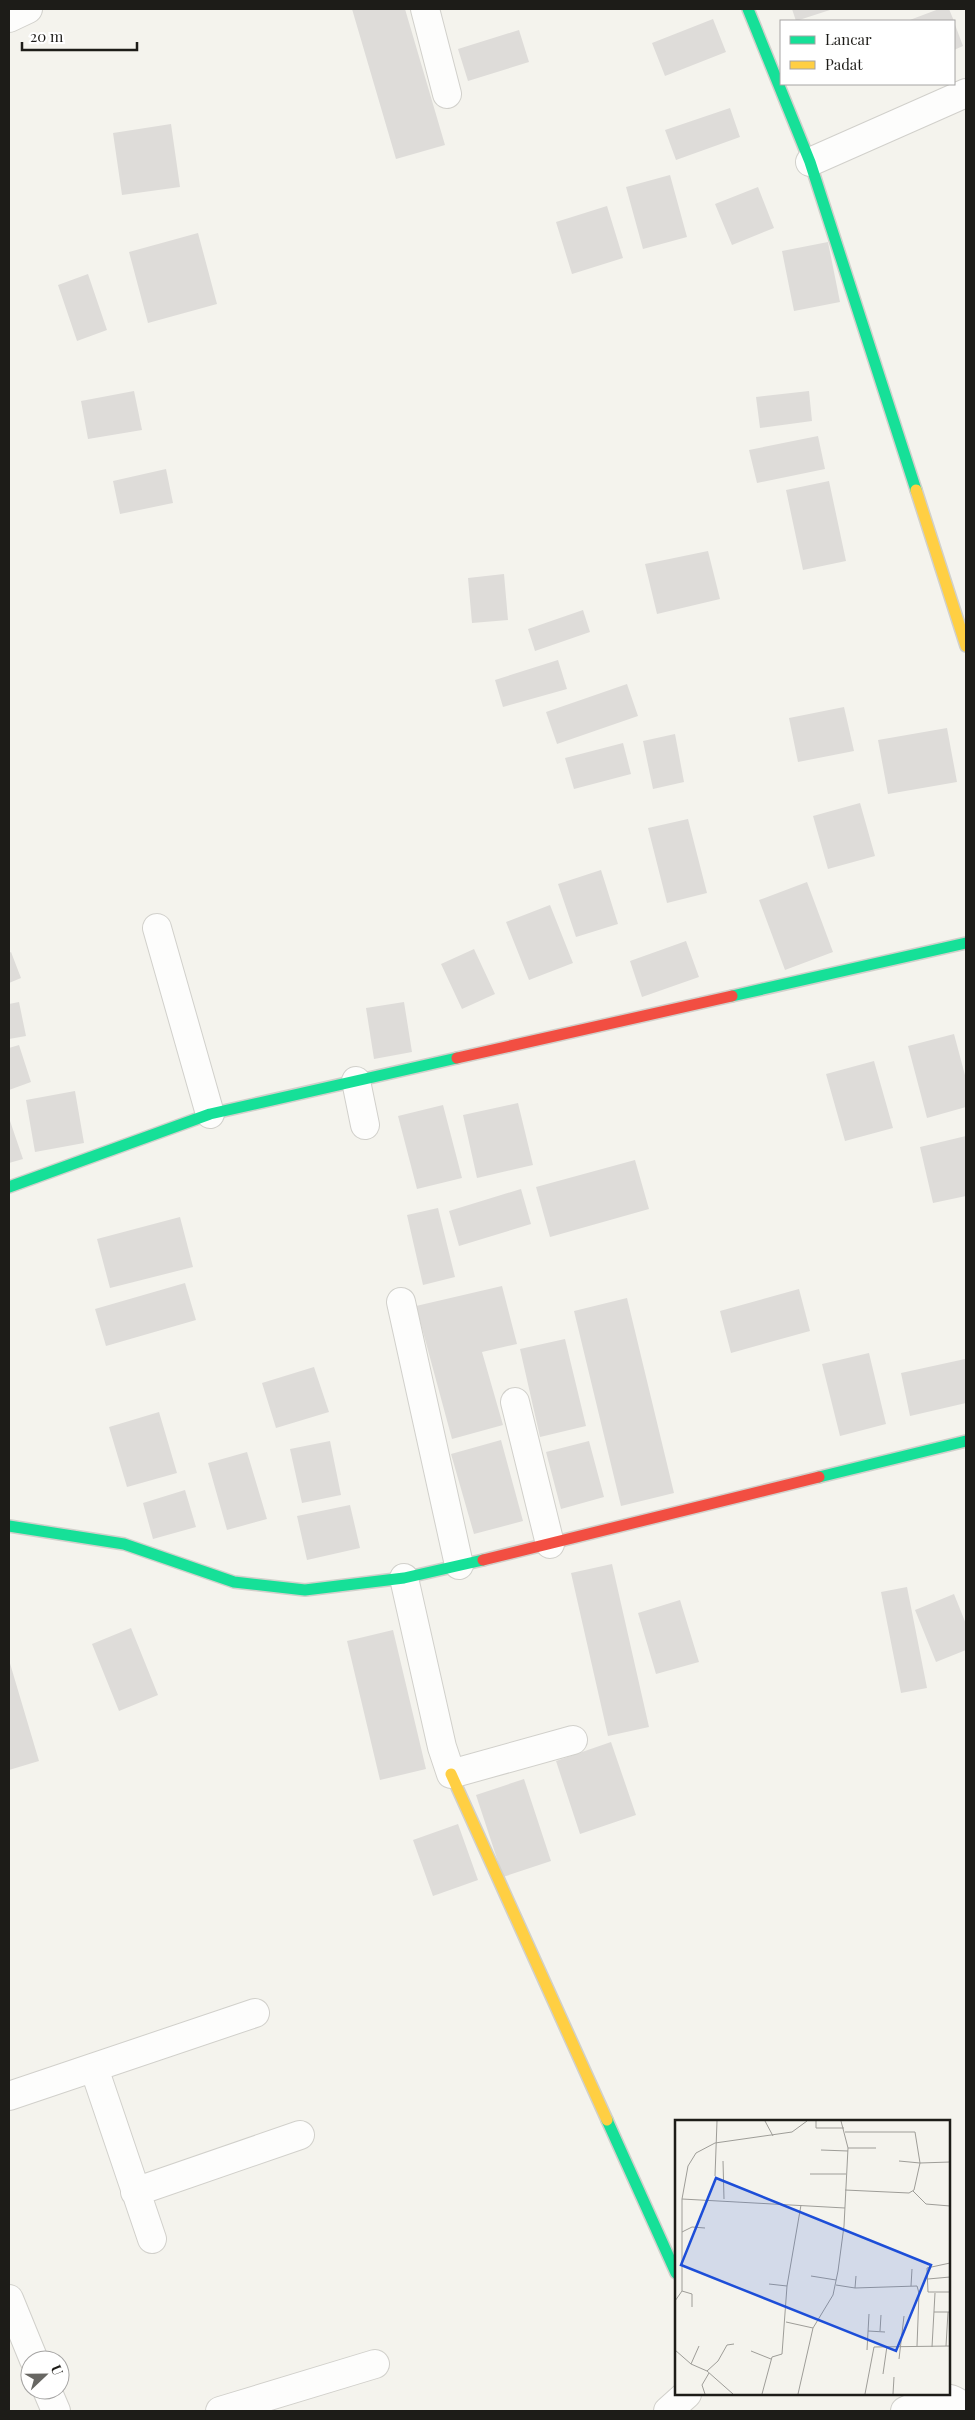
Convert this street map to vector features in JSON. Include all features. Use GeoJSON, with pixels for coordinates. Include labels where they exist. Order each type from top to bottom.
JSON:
{"type":"FeatureCollection","features":[{"type":"Feature","properties":{"kind":"street"},"geometry":{"type":"LineString","coordinates":[[9,18],[28,9]]}},
{"type":"Feature","properties":{"kind":"street"},"geometry":{"type":"LineString","coordinates":[[425,9],[447,94]]}},
{"type":"Feature","properties":{"kind":"street"},"geometry":{"type":"LineString","coordinates":[[748,9],[810,162],[966,646]]}},
{"type":"Feature","properties":{"kind":"street"},"geometry":{"type":"LineString","coordinates":[[810,162],[966,93]]}},
{"type":"Feature","properties":{"kind":"street"},"geometry":{"type":"LineString","coordinates":[[157,928],[210,1114]]}},
{"type":"Feature","properties":{"kind":"street"},"geometry":{"type":"LineString","coordinates":[[9,1187],[210,1114],[966,943]]}},
{"type":"Feature","properties":{"kind":"street"},"geometry":{"type":"LineString","coordinates":[[356,1081],[365,1125]]}},
{"type":"Feature","properties":{"kind":"street"},"geometry":{"type":"LineString","coordinates":[[401,1302],[459,1565]]}},
{"type":"Feature","properties":{"kind":"street"},"geometry":{"type":"LineString","coordinates":[[516,1402],[550,1544]]}},
{"type":"Feature","properties":{"kind":"street"},"geometry":{"type":"LineString","coordinates":[[9,1526],[124,1544],[234,1582],[305,1590],[404,1578],[550,1544],[966,1440]]}},
{"type":"Feature","properties":{"kind":"street"},"geometry":{"type":"LineString","coordinates":[[404,1578],[442,1747],[451,1774],[675,2271]]}},
{"type":"Feature","properties":{"kind":"street"},"geometry":{"type":"LineString","coordinates":[[451,1774],[573,1740]]}},
{"type":"Feature","properties":{"kind":"street"},"geometry":{"type":"LineString","coordinates":[[9,2096],[255,2013]]}},
{"type":"Feature","properties":{"kind":"street"},"geometry":{"type":"LineString","coordinates":[[94,2068],[152,2238]]}},
{"type":"Feature","properties":{"kind":"street"},"geometry":{"type":"LineString","coordinates":[[135,2192],[300,2135]]}},
{"type":"Feature","properties":{"kind":"street"},"geometry":{"type":"LineString","coordinates":[[11,2311],[29,2350]]}},
{"type":"Feature","properties":{"kind":"street"},"geometry":{"type":"LineString","coordinates":[[220,2411],[375,2364]]}},
{"type":"Feature","properties":{"kind":"street"},"geometry":{"type":"LineString","coordinates":[[668,2411],[686,2395]]}},
{"type":"Feature","properties":{"kind":"street"},"geometry":{"type":"LineString","coordinates":[[904,2411],[931,2400],[946,2397],[957,2401],[966,2410]]}},
{"type":"Feature","properties":{"kind":"building"},"geometry":{"type":"Polygon","coordinates":[[[352,9],[405,9],[445,145],[396,159],[352,9]]]}},
{"type":"Feature","properties":{"kind":"building"},"geometry":{"type":"Polygon","coordinates":[[[792,9],[833,9],[799,20],[796,20],[792,9]]]}},
{"type":"Feature","properties":{"kind":"building"},"geometry":{"type":"Polygon","coordinates":[[[939,9],[949,9],[954,20],[910,20],[939,9]]]}},
{"type":"Feature","properties":{"kind":"building"},"geometry":{"type":"Polygon","coordinates":[[[713,19],[726,52],[665,76],[652,43],[713,19]]]}},
{"type":"Feature","properties":{"kind":"building"},"geometry":{"type":"Polygon","coordinates":[[[955,25],[963,46],[955,50],[955,25]]]}},
{"type":"Feature","properties":{"kind":"building"},"geometry":{"type":"Polygon","coordinates":[[[519,30],[529,62],[468,81],[458,49],[519,30]]]}},
{"type":"Feature","properties":{"kind":"building"},"geometry":{"type":"Polygon","coordinates":[[[730,108],[740,137],[676,160],[665,130],[730,108]]]}},
{"type":"Feature","properties":{"kind":"building"},"geometry":{"type":"Polygon","coordinates":[[[171,124],[180,187],[122,195],[113,133],[171,124]]]}},
{"type":"Feature","properties":{"kind":"building"},"geometry":{"type":"Polygon","coordinates":[[[670,175],[687,237],[643,249],[626,187],[670,175]]]}},
{"type":"Feature","properties":{"kind":"building"},"geometry":{"type":"Polygon","coordinates":[[[758,187],[774,228],[732,245],[715,204],[758,187]]]}},
{"type":"Feature","properties":{"kind":"building"},"geometry":{"type":"Polygon","coordinates":[[[607,206],[623,258],[572,274],[556,222],[607,206]]]}},
{"type":"Feature","properties":{"kind":"building"},"geometry":{"type":"Polygon","coordinates":[[[198,233],[217,304],[148,323],[129,252],[198,233]]]}},
{"type":"Feature","properties":{"kind":"building"},"geometry":{"type":"Polygon","coordinates":[[[828,242],[840,302],[794,311],[782,251],[828,242]]]}},
{"type":"Feature","properties":{"kind":"building"},"geometry":{"type":"Polygon","coordinates":[[[88,274],[107,330],[77,341],[58,285],[88,274]]]}},
{"type":"Feature","properties":{"kind":"building"},"geometry":{"type":"Polygon","coordinates":[[[134,391],[142,430],[88,439],[81,401],[134,391]]]}},
{"type":"Feature","properties":{"kind":"building"},"geometry":{"type":"Polygon","coordinates":[[[809,391],[812,421],[760,428],[756,397],[809,391]]]}},
{"type":"Feature","properties":{"kind":"building"},"geometry":{"type":"Polygon","coordinates":[[[818,436],[825,469],[757,483],[749,450],[818,436]]]}},
{"type":"Feature","properties":{"kind":"building"},"geometry":{"type":"Polygon","coordinates":[[[166,469],[173,503],[120,514],[113,481],[166,469]]]}},
{"type":"Feature","properties":{"kind":"building"},"geometry":{"type":"Polygon","coordinates":[[[829,481],[846,561],[803,570],[786,490],[829,481]]]}},
{"type":"Feature","properties":{"kind":"building"},"geometry":{"type":"Polygon","coordinates":[[[708,551],[720,599],[657,614],[645,564],[708,551]]]}},
{"type":"Feature","properties":{"kind":"building"},"geometry":{"type":"Polygon","coordinates":[[[504,574],[508,620],[472,623],[468,578],[504,574]]]}},
{"type":"Feature","properties":{"kind":"building"},"geometry":{"type":"Polygon","coordinates":[[[583,610],[590,632],[535,651],[528,629],[583,610]]]}},
{"type":"Feature","properties":{"kind":"building"},"geometry":{"type":"Polygon","coordinates":[[[558,660],[567,689],[503,707],[495,680],[558,660]]]}},
{"type":"Feature","properties":{"kind":"building"},"geometry":{"type":"Polygon","coordinates":[[[627,684],[638,716],[557,744],[546,712],[627,684]]]}},
{"type":"Feature","properties":{"kind":"building"},"geometry":{"type":"Polygon","coordinates":[[[844,707],[854,751],[798,762],[789,718],[844,707]]]}},
{"type":"Feature","properties":{"kind":"building"},"geometry":{"type":"Polygon","coordinates":[[[947,728],[957,782],[888,794],[878,740],[947,728]]]}},
{"type":"Feature","properties":{"kind":"building"},"geometry":{"type":"Polygon","coordinates":[[[675,734],[684,782],[653,789],[643,741],[675,734]]]}},
{"type":"Feature","properties":{"kind":"building"},"geometry":{"type":"Polygon","coordinates":[[[623,743],[631,774],[574,789],[565,758],[623,743]]]}},
{"type":"Feature","properties":{"kind":"building"},"geometry":{"type":"Polygon","coordinates":[[[860,803],[875,856],[828,869],[813,816],[860,803]]]}},
{"type":"Feature","properties":{"kind":"building"},"geometry":{"type":"Polygon","coordinates":[[[688,819],[707,893],[667,903],[648,828],[688,819]]]}},
{"type":"Feature","properties":{"kind":"building"},"geometry":{"type":"Polygon","coordinates":[[[601,870],[618,924],[576,937],[558,884],[601,870]]]}},
{"type":"Feature","properties":{"kind":"building"},"geometry":{"type":"Polygon","coordinates":[[[807,882],[833,952],[785,970],[759,900],[807,882]]]}},
{"type":"Feature","properties":{"kind":"building"},"geometry":{"type":"Polygon","coordinates":[[[550,905],[573,963],[529,980],[506,922],[550,905]]]}},
{"type":"Feature","properties":{"kind":"building"},"geometry":{"type":"Polygon","coordinates":[[[686,941],[699,977],[642,997],[630,961],[686,941]]]}},
{"type":"Feature","properties":{"kind":"building"},"geometry":{"type":"Polygon","coordinates":[[[474,949],[495,994],[462,1009],[441,964],[474,949]]]}},
{"type":"Feature","properties":{"kind":"building"},"geometry":{"type":"Polygon","coordinates":[[[11,952],[21,978],[9,983],[9,953],[11,952]]]}},
{"type":"Feature","properties":{"kind":"building"},"geometry":{"type":"Polygon","coordinates":[[[19,1002],[26,1036],[9,1039],[9,1004],[19,1002]]]}},
{"type":"Feature","properties":{"kind":"building"},"geometry":{"type":"Polygon","coordinates":[[[404,1002],[412,1052],[374,1059],[366,1008],[404,1002]]]}},
{"type":"Feature","properties":{"kind":"building"},"geometry":{"type":"Polygon","coordinates":[[[954,1034],[966,1079],[966,1107],[927,1118],[908,1046],[954,1034]]]}},
{"type":"Feature","properties":{"kind":"building"},"geometry":{"type":"Polygon","coordinates":[[[19,1045],[31,1082],[9,1090],[9,1048],[19,1045]]]}},
{"type":"Feature","properties":{"kind":"building"},"geometry":{"type":"Polygon","coordinates":[[[874,1061],[893,1128],[845,1141],[826,1074],[874,1061]]]}},
{"type":"Feature","properties":{"kind":"building"},"geometry":{"type":"Polygon","coordinates":[[[75,1091],[84,1143],[35,1152],[26,1100],[75,1091]]]}},
{"type":"Feature","properties":{"kind":"building"},"geometry":{"type":"Polygon","coordinates":[[[518,1103],[533,1165],[477,1178],[463,1115],[518,1103]]]}},
{"type":"Feature","properties":{"kind":"building"},"geometry":{"type":"Polygon","coordinates":[[[443,1105],[462,1178],[417,1189],[398,1116],[443,1105]]]}},
{"type":"Feature","properties":{"kind":"building"},"geometry":{"type":"Polygon","coordinates":[[[9,1118],[23,1159],[9,1163],[9,1118]]]}},
{"type":"Feature","properties":{"kind":"building"},"geometry":{"type":"Polygon","coordinates":[[[966,1136],[966,1196],[933,1203],[920,1147],[966,1136]]]}},
{"type":"Feature","properties":{"kind":"building"},"geometry":{"type":"Polygon","coordinates":[[[635,1160],[649,1209],[550,1237],[536,1187],[635,1160]]]}},
{"type":"Feature","properties":{"kind":"building"},"geometry":{"type":"Polygon","coordinates":[[[521,1189],[531,1224],[459,1246],[449,1211],[521,1189]]]}},
{"type":"Feature","properties":{"kind":"building"},"geometry":{"type":"Polygon","coordinates":[[[438,1208],[455,1277],[423,1285],[407,1215],[438,1208]]]}},
{"type":"Feature","properties":{"kind":"building"},"geometry":{"type":"Polygon","coordinates":[[[180,1217],[193,1267],[110,1288],[97,1239],[180,1217]]]}},
{"type":"Feature","properties":{"kind":"building"},"geometry":{"type":"Polygon","coordinates":[[[185,1283],[196,1320],[106,1346],[95,1309],[185,1283]]]}},
{"type":"Feature","properties":{"kind":"building"},"geometry":{"type":"Polygon","coordinates":[[[502,1286],[517,1344],[482,1352],[503,1425],[452,1439],[416,1306],[502,1286]]]}},
{"type":"Feature","properties":{"kind":"building"},"geometry":{"type":"Polygon","coordinates":[[[799,1289],[810,1331],[731,1353],[720,1311],[799,1289]]]}},
{"type":"Feature","properties":{"kind":"building"},"geometry":{"type":"Polygon","coordinates":[[[627,1298],[674,1493],[621,1506],[574,1311],[627,1298]]]}},
{"type":"Feature","properties":{"kind":"building"},"geometry":{"type":"Polygon","coordinates":[[[565,1339],[586,1426],[540,1437],[520,1349],[565,1339]]]}},
{"type":"Feature","properties":{"kind":"building"},"geometry":{"type":"Polygon","coordinates":[[[869,1353],[886,1424],[840,1436],[822,1364],[869,1353]]]}},
{"type":"Feature","properties":{"kind":"building"},"geometry":{"type":"Polygon","coordinates":[[[965,1359],[966,1403],[910,1416],[901,1373],[965,1359]]]}},
{"type":"Feature","properties":{"kind":"building"},"geometry":{"type":"Polygon","coordinates":[[[314,1367],[329,1412],[276,1428],[262,1383],[314,1367]]]}},
{"type":"Feature","properties":{"kind":"building"},"geometry":{"type":"Polygon","coordinates":[[[159,1412],[177,1473],[127,1487],[109,1427],[159,1412]]]}},
{"type":"Feature","properties":{"kind":"building"},"geometry":{"type":"Polygon","coordinates":[[[501,1440],[523,1521],[474,1534],[451,1454],[501,1440]]]}},
{"type":"Feature","properties":{"kind":"building"},"geometry":{"type":"Polygon","coordinates":[[[330,1441],[341,1495],[302,1503],[290,1449],[330,1441]]]}},
{"type":"Feature","properties":{"kind":"building"},"geometry":{"type":"Polygon","coordinates":[[[589,1441],[604,1497],[561,1509],[546,1452],[589,1441]]]}},
{"type":"Feature","properties":{"kind":"building"},"geometry":{"type":"Polygon","coordinates":[[[247,1452],[267,1519],[227,1530],[208,1463],[247,1452]]]}},
{"type":"Feature","properties":{"kind":"building"},"geometry":{"type":"Polygon","coordinates":[[[185,1490],[196,1527],[153,1539],[143,1503],[185,1490]]]}},
{"type":"Feature","properties":{"kind":"building"},"geometry":{"type":"Polygon","coordinates":[[[350,1505],[360,1548],[307,1560],[297,1516],[350,1505]]]}},
{"type":"Feature","properties":{"kind":"building"},"geometry":{"type":"Polygon","coordinates":[[[612,1564],[649,1727],[608,1736],[571,1573],[612,1564]]]}},
{"type":"Feature","properties":{"kind":"building"},"geometry":{"type":"Polygon","coordinates":[[[907,1587],[927,1688],[901,1693],[881,1592],[907,1587]]]}},
{"type":"Feature","properties":{"kind":"building"},"geometry":{"type":"Polygon","coordinates":[[[954,1594],[966,1624],[966,1650],[936,1662],[915,1610],[954,1594]]]}},
{"type":"Feature","properties":{"kind":"building"},"geometry":{"type":"Polygon","coordinates":[[[680,1600],[699,1662],[656,1674],[638,1613],[680,1600]]]}},
{"type":"Feature","properties":{"kind":"building"},"geometry":{"type":"Polygon","coordinates":[[[131,1628],[158,1695],[119,1711],[92,1644],[131,1628]]]}},
{"type":"Feature","properties":{"kind":"building"},"geometry":{"type":"Polygon","coordinates":[[[393,1630],[426,1769],[380,1780],[347,1641],[393,1630]]]}},
{"type":"Feature","properties":{"kind":"building"},"geometry":{"type":"Polygon","coordinates":[[[9,1660],[39,1761],[9,1770],[9,1660]]]}},
{"type":"Feature","properties":{"kind":"building"},"geometry":{"type":"Polygon","coordinates":[[[611,1742],[636,1815],[580,1834],[556,1761],[611,1742]]]}},
{"type":"Feature","properties":{"kind":"building"},"geometry":{"type":"Polygon","coordinates":[[[524,1779],[551,1861],[503,1877],[476,1795],[524,1779]]]}},
{"type":"Feature","properties":{"kind":"building"},"geometry":{"type":"Polygon","coordinates":[[[458,1824],[478,1880],[433,1896],[413,1840],[458,1824]]]}},
{"type":"Feature","properties":{"kind":"traffic: fast"},"geometry":{"type":"LineString","coordinates":[[748,9],[810,162],[916,490]]}},
{"type":"Feature","properties":{"kind":"traffic: fast"},"geometry":{"type":"LineString","coordinates":[[732,996],[966,943]]}},
{"type":"Feature","properties":{"kind":"traffic: fast"},"geometry":{"type":"LineString","coordinates":[[9,1187],[210,1114],[457,1058]]}},
{"type":"Feature","properties":{"kind":"traffic: fast"},"geometry":{"type":"LineString","coordinates":[[819,1477],[966,1441]]}},
{"type":"Feature","properties":{"kind":"traffic: fast"},"geometry":{"type":"LineString","coordinates":[[9,1526],[124,1544],[234,1582],[305,1590],[404,1578],[483,1560]]}},
{"type":"Feature","properties":{"kind":"traffic: fast"},"geometry":{"type":"LineString","coordinates":[[607,2120],[675,2271]]}},
{"type":"Feature","properties":{"kind":"traffic: slow"},"geometry":{"type":"LineString","coordinates":[[916,490],[966,646]]}},
{"type":"Feature","properties":{"kind":"traffic: slow"},"geometry":{"type":"LineString","coordinates":[[451,1774],[607,2120]]}},
{"type":"Feature","properties":{"kind":"traffic: jam"},"geometry":{"type":"LineString","coordinates":[[457,1058],[732,996]]}},
{"type":"Feature","properties":{"kind":"traffic: jam"},"geometry":{"type":"LineString","coordinates":[[483,1560],[819,1477]]}}]}
